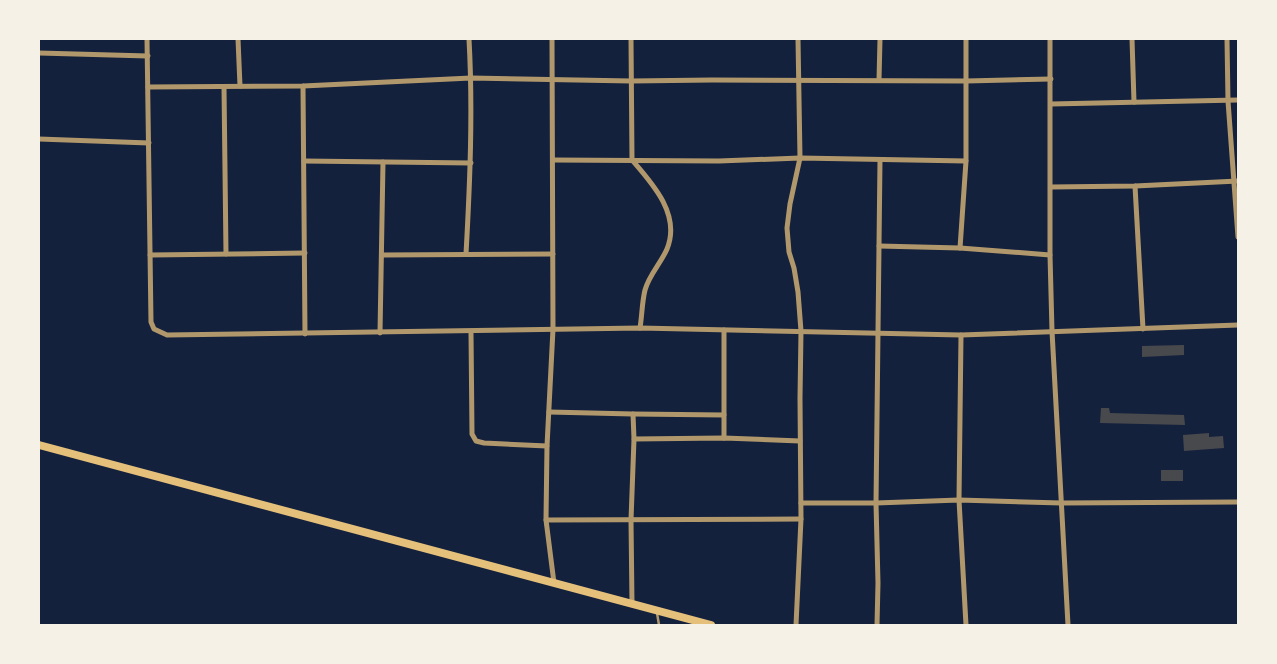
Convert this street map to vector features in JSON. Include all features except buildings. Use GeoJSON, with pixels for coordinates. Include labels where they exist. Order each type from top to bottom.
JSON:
{"type":"FeatureCollection","features":[{"type":"Feature","properties":{"kind":"main road"},"geometry":{"type":"LineString","coordinates":[[39,445],[710,625]]}},
{"type":"Feature","properties":{"kind":"street"},"geometry":{"type":"LineString","coordinates":[[147,39],[151,322],[154,329],[167,336],[640,328],[961,335],[1238,325]]}},
{"type":"Feature","properties":{"kind":"street"},"geometry":{"type":"LineString","coordinates":[[238,39],[240,86]]}},
{"type":"Feature","properties":{"kind":"street"},"geometry":{"type":"LineString","coordinates":[[466,254],[471,163],[469,39]]}},
{"type":"Feature","properties":{"kind":"street"},"geometry":{"type":"LineString","coordinates":[[552,39],[554,254],[546,520],[554,583]]}},
{"type":"Feature","properties":{"kind":"street"},"geometry":{"type":"LineString","coordinates":[[631,39],[632,160],[653,183],[661,196],[668,214],[670,226],[667,249],[656,266],[646,289],[640,328]]}},
{"type":"Feature","properties":{"kind":"street"},"geometry":{"type":"LineString","coordinates":[[796,625],[801,519],[801,331],[798,292],[789,252],[787,228],[800,158],[798,39]]}},
{"type":"Feature","properties":{"kind":"street"},"geometry":{"type":"LineString","coordinates":[[879,80],[880,39]]}},
{"type":"Feature","properties":{"kind":"street"},"geometry":{"type":"LineString","coordinates":[[960,248],[966,161],[966,39]]}},
{"type":"Feature","properties":{"kind":"street"},"geometry":{"type":"LineString","coordinates":[[1050,39],[1052,332],[1068,625]]}},
{"type":"Feature","properties":{"kind":"street"},"geometry":{"type":"LineString","coordinates":[[1132,39],[1134,102]]}},
{"type":"Feature","properties":{"kind":"street"},"geometry":{"type":"LineString","coordinates":[[1227,39],[1228,101],[1236,181],[1238,237]]}},
{"type":"Feature","properties":{"kind":"street"},"geometry":{"type":"LineString","coordinates":[[39,53],[148,56]]}},
{"type":"Feature","properties":{"kind":"street"},"geometry":{"type":"LineString","coordinates":[[148,87],[303,86],[471,78],[631,81],[1051,79]]}},
{"type":"Feature","properties":{"kind":"street"},"geometry":{"type":"LineString","coordinates":[[224,86],[226,254]]}},
{"type":"Feature","properties":{"kind":"street"},"geometry":{"type":"LineString","coordinates":[[303,86],[305,334]]}},
{"type":"Feature","properties":{"kind":"street"},"geometry":{"type":"LineString","coordinates":[[1051,104],[1238,100]]}},
{"type":"Feature","properties":{"kind":"street"},"geometry":{"type":"LineString","coordinates":[[39,139],[149,143]]}},
{"type":"Feature","properties":{"kind":"street"},"geometry":{"type":"LineString","coordinates":[[553,160],[719,161],[800,158],[966,161]]}},
{"type":"Feature","properties":{"kind":"street"},"geometry":{"type":"LineString","coordinates":[[877,625],[876,503],[880,160]]}},
{"type":"Feature","properties":{"kind":"street"},"geometry":{"type":"LineString","coordinates":[[304,161],[471,163]]}},
{"type":"Feature","properties":{"kind":"street"},"geometry":{"type":"LineString","coordinates":[[380,333],[383,162]]}},
{"type":"Feature","properties":{"kind":"street"},"geometry":{"type":"LineString","coordinates":[[1051,187],[1135,186],[1236,181]]}},
{"type":"Feature","properties":{"kind":"street"},"geometry":{"type":"LineString","coordinates":[[1135,186],[1143,329]]}},
{"type":"Feature","properties":{"kind":"street"},"geometry":{"type":"LineString","coordinates":[[879,246],[960,248],[1050,255]]}},
{"type":"Feature","properties":{"kind":"street"},"geometry":{"type":"LineString","coordinates":[[150,255],[304,254]]}},
{"type":"Feature","properties":{"kind":"street"},"geometry":{"type":"LineString","coordinates":[[382,255],[554,254]]}},
{"type":"Feature","properties":{"kind":"street"},"geometry":{"type":"LineString","coordinates":[[724,330],[724,438]]}},
{"type":"Feature","properties":{"kind":"street"},"geometry":{"type":"LineString","coordinates":[[471,332],[472,434],[476,441],[547,446]]}},
{"type":"Feature","properties":{"kind":"street"},"geometry":{"type":"LineString","coordinates":[[961,335],[959,500],[966,625]]}},
{"type":"Feature","properties":{"kind":"street"},"geometry":{"type":"LineString","coordinates":[[549,412],[724,415]]}},
{"type":"Feature","properties":{"kind":"street"},"geometry":{"type":"LineString","coordinates":[[632,604],[633,414]]}},
{"type":"Feature","properties":{"kind":"street"},"geometry":{"type":"LineString","coordinates":[[634,439],[724,438],[800,441]]}},
{"type":"Feature","properties":{"kind":"street"},"geometry":{"type":"LineString","coordinates":[[801,503],[959,500],[1061,503],[1238,502]]}},
{"type":"Feature","properties":{"kind":"street"},"geometry":{"type":"LineString","coordinates":[[546,520],[801,519]]}},
{"type":"Feature","properties":{"kind":"lane"},"geometry":{"type":"LineString","coordinates":[[657,611],[659,625]]}}]}
